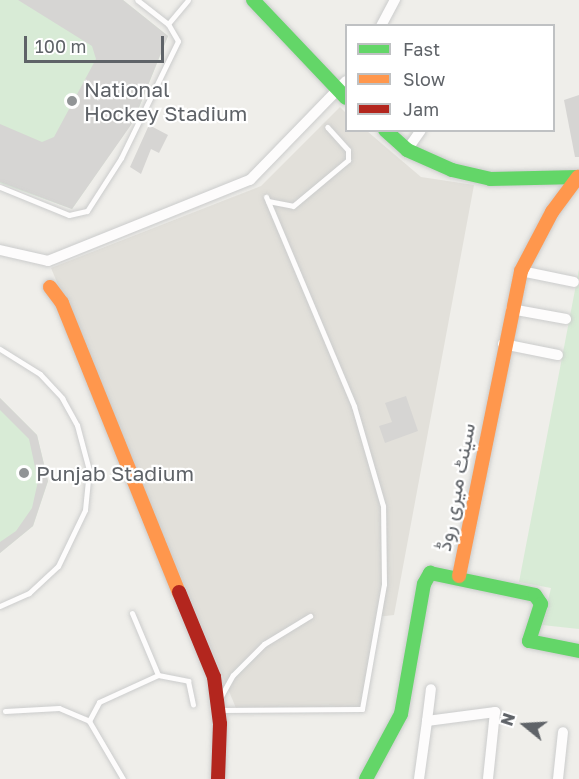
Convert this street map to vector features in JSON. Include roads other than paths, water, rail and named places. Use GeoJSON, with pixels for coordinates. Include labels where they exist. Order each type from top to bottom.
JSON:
{"type":"FeatureCollection","features":[{"type":"Feature","properties":{"kind":"street"},"geometry":{"type":"LineString","coordinates":[[0,250],[48,261],[250,180],[344,90],[253,0]]}},
{"type":"Feature","properties":{"kind":"street"},"geometry":{"type":"LineString","coordinates":[[382,24],[395,0]]}},
{"type":"Feature","properties":{"kind":"street"},"geometry":{"type":"LineString","coordinates":[[387,132],[407,150],[452,170],[490,179],[578,177]]}},
{"type":"Feature","properties":{"kind":"street"},"geometry":{"type":"LineString","coordinates":[[407,150],[420,132]]}},
{"type":"Feature","properties":{"kind":"street","name":"سینٹ میری روڈ"},"geometry":{"type":"LineString","coordinates":[[366,779],[401,714],[426,577],[436,572],[459,576],[503,344],[521,271],[552,212],[578,177]]}},
{"type":"Feature","properties":{"kind":"street"},"geometry":{"type":"LineString","coordinates":[[521,271],[574,282]]}},
{"type":"Feature","properties":{"kind":"street"},"geometry":{"type":"LineString","coordinates":[[50,287],[62,303],[214,677],[218,706],[218,779]]}},
{"type":"Feature","properties":{"kind":"street"},"geometry":{"type":"LineString","coordinates":[[511,309],[566,319]]}},
{"type":"Feature","properties":{"kind":"street"},"geometry":{"type":"LineString","coordinates":[[503,344],[558,355]]}},
{"type":"Feature","properties":{"kind":"street"},"geometry":{"type":"LineString","coordinates":[[459,576],[538,597],[541,604],[529,641],[579,651]]}},
{"type":"Feature","properties":{"kind":"street"},"geometry":{"type":"LineString","coordinates":[[419,779],[431,689]]}},
{"type":"Feature","properties":{"kind":"street"},"geometry":{"type":"LineString","coordinates":[[427,721],[495,712],[488,779]]}},
{"type":"Feature","properties":{"kind":"street"},"geometry":{"type":"LineString","coordinates":[[558,779],[563,732]]}},
{"type":"Feature","properties":{"kind":"lane"},"geometry":{"type":"LineString","coordinates":[[0,187],[69,215],[87,211],[121,159],[176,50],[177,33],[137,0]]}},
{"type":"Feature","properties":{"kind":"lane"},"geometry":{"type":"LineString","coordinates":[[168,24],[188,0]]}},
{"type":"Feature","properties":{"kind":"lane"},"geometry":{"type":"LineString","coordinates":[[218,706],[362,709],[382,603],[383,506],[354,406],[267,199],[293,206],[348,160],[348,150],[327,127]]}},
{"type":"Feature","properties":{"kind":"lane"},"geometry":{"type":"LineString","coordinates":[[0,349],[40,374],[62,398],[77,425],[88,470],[85,510],[58,566],[29,593],[0,606]]}},
{"type":"Feature","properties":{"kind":"lane"},"geometry":{"type":"LineString","coordinates":[[132,613],[158,675]]}},
{"type":"Feature","properties":{"kind":"lane"},"geometry":{"type":"LineString","coordinates":[[218,706],[247,660],[310,616]]}},
{"type":"Feature","properties":{"kind":"lane"},"geometry":{"type":"LineString","coordinates":[[89,721],[99,702],[158,675],[188,681],[194,704]]}},
{"type":"Feature","properties":{"kind":"lane"},"geometry":{"type":"LineString","coordinates":[[5,711],[59,708],[89,721],[123,779]]}},
{"type":"Feature","properties":{"kind":"place","name":"National Hockey Stadium"},"geometry":{"type":"Point","coordinates":[72,101]}},
{"type":"Feature","properties":{"kind":"place","name":"Punjab Stadium"},"geometry":{"type":"Point","coordinates":[24,473]}}]}
